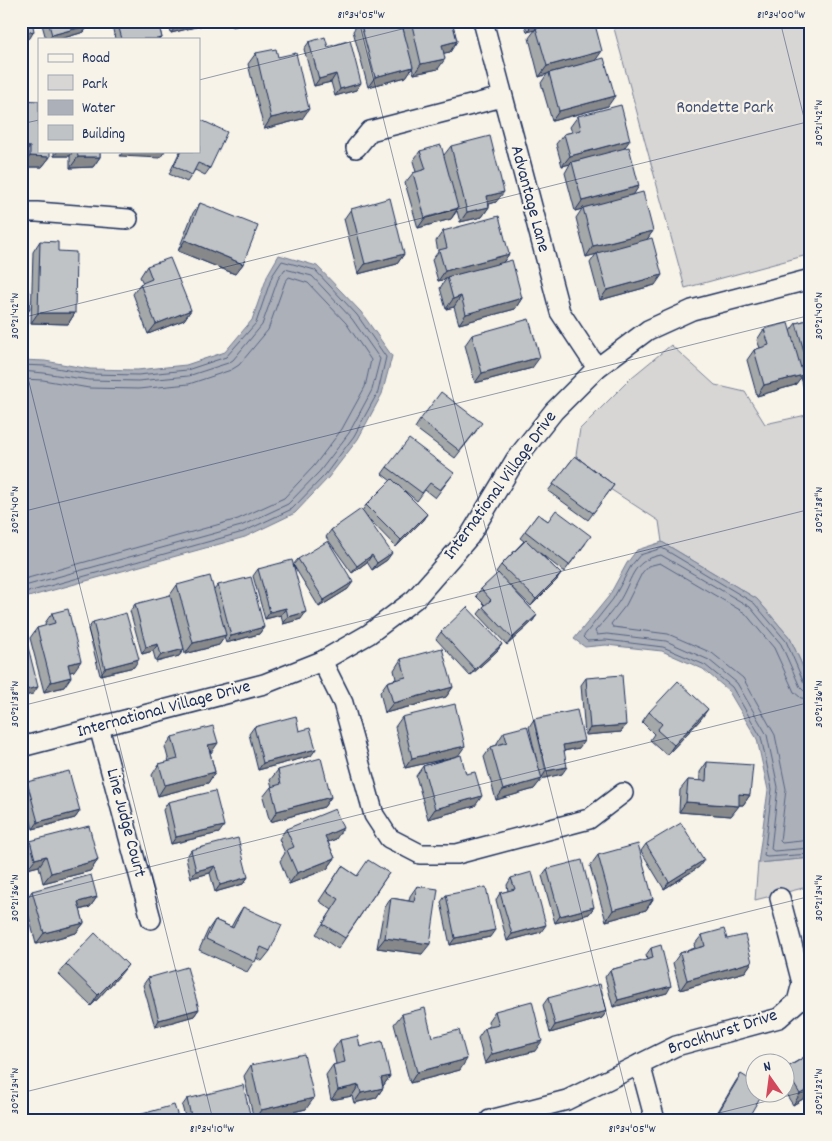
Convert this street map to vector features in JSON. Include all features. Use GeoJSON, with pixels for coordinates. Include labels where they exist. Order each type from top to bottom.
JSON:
{"type":"FeatureCollection","features":[{"type":"Feature","properties":{"kind":"street","name":"Advantage Lane"},"geometry":{"type":"LineString","coordinates":[[483,21],[560,312],[597,368]]}},
{"type":"Feature","properties":{"kind":"street"},"geometry":{"type":"LineString","coordinates":[[356,148],[370,131],[502,97]]}},
{"type":"Feature","properties":{"kind":"street"},"geometry":{"type":"LineString","coordinates":[[21,212],[128,219]]}},
{"type":"Feature","properties":{"kind":"street","name":"International Village Drive"},"geometry":{"type":"LineString","coordinates":[[21,747],[264,684],[322,662],[369,634],[415,599],[469,537],[516,459],[554,411],[597,368],[648,330],[692,310],[811,279]]}},
{"type":"Feature","properties":{"kind":"street"},"geometry":{"type":"LineString","coordinates":[[322,662],[343,703],[374,815],[389,838],[420,854],[457,854],[589,819],[623,793]]}},
{"type":"Feature","properties":{"kind":"street","name":"Line Judge Court"},"geometry":{"type":"LineString","coordinates":[[99,727],[151,919]]}},
{"type":"Feature","properties":{"kind":"street","name":"Brockhurst Drive"},"geometry":{"type":"LineString","coordinates":[[490,1120],[567,1100],[676,1046],[779,1018],[797,1002],[802,983],[780,898]]}},
{"type":"Feature","properties":{"kind":"street"},"geometry":{"type":"LineString","coordinates":[[640,1064],[655,1120]]}},
{"type":"Feature","properties":{"kind":"green space","name":"Rondette Park"},"geometry":{"type":"Polygon","coordinates":[[[612,21],[811,21],[811,254],[685,288],[612,21]]]}},
{"type":"Feature","properties":{"kind":"green space"},"geometry":{"type":"Polygon","coordinates":[[[671,345],[715,385],[745,392],[765,424],[811,414],[811,685],[790,638],[757,599],[662,542],[659,521],[610,489],[576,455],[580,429],[632,377],[671,345]]]}},
{"type":"Feature","properties":{"kind":"green space"},"geometry":{"type":"Polygon","coordinates":[[[811,858],[811,886],[755,900],[758,863],[811,858]]]}},
{"type":"Feature","properties":{"kind":"water"},"geometry":{"type":"Polygon","coordinates":[[[279,255],[317,266],[361,312],[392,356],[382,394],[358,439],[328,478],[295,513],[245,537],[21,599],[21,360],[45,361],[90,369],[137,370],[186,365],[225,352],[252,320],[268,274],[279,255]]]}},
{"type":"Feature","properties":{"kind":"water"},"geometry":{"type":"Polygon","coordinates":[[[662,542],[757,599],[790,638],[811,685],[811,858],[758,863],[768,790],[757,739],[728,690],[703,669],[662,651],[606,645],[585,647],[574,639],[609,596],[627,563],[637,550],[662,542]]]}},
{"type":"Feature","properties":{"kind":"building"},"geometry":{"type":"Polygon","coordinates":[[[21,21],[32,21],[34,31],[21,34],[21,21]]]}},
{"type":"Feature","properties":{"kind":"building"},"geometry":{"type":"Polygon","coordinates":[[[48,21],[88,21],[89,25],[52,35],[48,21]]]}},
{"type":"Feature","properties":{"kind":"building"},"geometry":{"type":"Polygon","coordinates":[[[117,21],[158,21],[162,38],[122,38],[117,21]]]}},
{"type":"Feature","properties":{"kind":"building"},"geometry":{"type":"Polygon","coordinates":[[[175,21],[194,21],[176,26],[175,21]]]}},
{"type":"Feature","properties":{"kind":"building"},"geometry":{"type":"Polygon","coordinates":[[[360,21],[401,21],[413,67],[375,77],[360,21]]]}},
{"type":"Feature","properties":{"kind":"building"},"geometry":{"type":"Polygon","coordinates":[[[411,21],[452,21],[457,41],[442,45],[445,59],[421,64],[411,21]]]}},
{"type":"Feature","properties":{"kind":"building"},"geometry":{"type":"Polygon","coordinates":[[[560,21],[594,21],[602,51],[547,66],[536,28],[560,21]]]}},
{"type":"Feature","properties":{"kind":"building"},"geometry":{"type":"Polygon","coordinates":[[[325,37],[328,47],[350,40],[361,83],[340,89],[336,74],[319,79],[309,42],[325,37]]]}},
{"type":"Feature","properties":{"kind":"building"},"geometry":{"type":"Polygon","coordinates":[[[276,49],[278,57],[296,53],[309,109],[271,118],[256,53],[276,49]]]}},
{"type":"Feature","properties":{"kind":"building"},"geometry":{"type":"Polygon","coordinates":[[[604,58],[615,96],[559,111],[549,73],[604,58]]]}},
{"type":"Feature","properties":{"kind":"building"},"geometry":{"type":"Polygon","coordinates":[[[21,100],[38,101],[38,152],[50,152],[50,157],[30,156],[30,147],[21,146],[21,100]]]}},
{"type":"Feature","properties":{"kind":"building"},"geometry":{"type":"Polygon","coordinates":[[[621,105],[630,140],[570,156],[564,134],[581,130],[578,116],[621,105]]]}},
{"type":"Feature","properties":{"kind":"building"},"geometry":{"type":"Polygon","coordinates":[[[200,119],[227,132],[210,168],[198,163],[192,175],[174,166],[181,152],[200,152],[200,119]]]}},
{"type":"Feature","properties":{"kind":"building"},"geometry":{"type":"Polygon","coordinates":[[[490,136],[504,192],[487,196],[489,207],[467,212],[451,146],[490,136]]]}},
{"type":"Feature","properties":{"kind":"building"},"geometry":{"type":"Polygon","coordinates":[[[441,145],[458,208],[425,218],[413,173],[426,169],[420,151],[441,145]]]}},
{"type":"Feature","properties":{"kind":"building"},"geometry":{"type":"Polygon","coordinates":[[[629,147],[639,186],[582,201],[572,162],[629,147]]]}},
{"type":"Feature","properties":{"kind":"building"},"geometry":{"type":"Polygon","coordinates":[[[77,152],[100,152],[100,157],[78,157],[77,152]]]}},
{"type":"Feature","properties":{"kind":"building"},"geometry":{"type":"Polygon","coordinates":[[[643,192],[653,231],[593,246],[583,208],[643,192]]]}},
{"type":"Feature","properties":{"kind":"building"},"geometry":{"type":"Polygon","coordinates":[[[390,198],[404,254],[365,264],[351,209],[390,198]]]}},
{"type":"Feature","properties":{"kind":"building"},"geometry":{"type":"Polygon","coordinates":[[[200,203],[258,226],[243,264],[185,240],[200,203]]]}},
{"type":"Feature","properties":{"kind":"building"},"geometry":{"type":"Polygon","coordinates":[[[499,216],[509,254],[445,271],[439,250],[447,248],[443,231],[499,216]]]}},
{"type":"Feature","properties":{"kind":"building"},"geometry":{"type":"Polygon","coordinates":[[[652,238],[662,275],[607,290],[597,253],[652,238]]]}},
{"type":"Feature","properties":{"kind":"building"},"geometry":{"type":"Polygon","coordinates":[[[21,241],[30,309],[21,310],[21,241]]]}},
{"type":"Feature","properties":{"kind":"building"},"geometry":{"type":"Polygon","coordinates":[[[40,241],[58,242],[58,251],[76,252],[75,313],[38,313],[40,241]]]}},
{"type":"Feature","properties":{"kind":"building"},"geometry":{"type":"Polygon","coordinates":[[[170,258],[191,310],[156,324],[140,284],[152,279],[147,266],[170,258]]]}},
{"type":"Feature","properties":{"kind":"building"},"geometry":{"type":"Polygon","coordinates":[[[512,260],[522,298],[466,314],[461,296],[453,299],[447,277],[512,260]]]}},
{"type":"Feature","properties":{"kind":"building"},"geometry":{"type":"Polygon","coordinates":[[[529,319],[540,357],[482,373],[472,335],[529,319]]]}},
{"type":"Feature","properties":{"kind":"building"},"geometry":{"type":"Polygon","coordinates":[[[811,319],[811,376],[796,323],[811,319]]]}},
{"type":"Feature","properties":{"kind":"building"},"geometry":{"type":"Polygon","coordinates":[[[788,323],[803,375],[764,385],[754,350],[769,345],[764,329],[788,323]]]}},
{"type":"Feature","properties":{"kind":"building"},"geometry":{"type":"Polygon","coordinates":[[[441,392],[482,423],[460,451],[420,420],[441,392]]]}},
{"type":"Feature","properties":{"kind":"building"},"geometry":{"type":"Polygon","coordinates":[[[409,439],[454,473],[440,490],[430,483],[422,493],[387,467],[409,439]]]}},
{"type":"Feature","properties":{"kind":"building"},"geometry":{"type":"Polygon","coordinates":[[[575,456],[614,485],[593,513],[553,484],[575,456]]]}},
{"type":"Feature","properties":{"kind":"building"},"geometry":{"type":"Polygon","coordinates":[[[392,479],[427,514],[401,540],[366,505],[392,479]]]}},
{"type":"Feature","properties":{"kind":"building"},"geometry":{"type":"Polygon","coordinates":[[[361,509],[392,553],[377,563],[372,555],[357,566],[331,530],[361,509]]]}},
{"type":"Feature","properties":{"kind":"building"},"geometry":{"type":"Polygon","coordinates":[[[556,510],[591,536],[569,565],[525,531],[538,514],[548,521],[556,510]]]}},
{"type":"Feature","properties":{"kind":"building"},"geometry":{"type":"Polygon","coordinates":[[[526,540],[561,574],[536,599],[501,565],[526,540]]]}},
{"type":"Feature","properties":{"kind":"building"},"geometry":{"type":"Polygon","coordinates":[[[328,541],[353,582],[324,600],[298,559],[328,541]]]}},
{"type":"Feature","properties":{"kind":"building"},"geometry":{"type":"Polygon","coordinates":[[[292,560],[306,612],[288,617],[286,608],[270,612],[258,569],[292,560]]]}},
{"type":"Feature","properties":{"kind":"building"},"geometry":{"type":"Polygon","coordinates":[[[498,573],[537,615],[512,638],[483,607],[491,600],[481,589],[498,573]]]}},
{"type":"Feature","properties":{"kind":"building"},"geometry":{"type":"Polygon","coordinates":[[[210,576],[226,635],[193,643],[177,585],[210,576]]]}},
{"type":"Feature","properties":{"kind":"building"},"geometry":{"type":"Polygon","coordinates":[[[251,577],[264,627],[231,636],[218,585],[251,577]]]}},
{"type":"Feature","properties":{"kind":"building"},"geometry":{"type":"Polygon","coordinates":[[[170,595],[184,649],[161,655],[158,644],[146,647],[135,604],[170,595]]]}},
{"type":"Feature","properties":{"kind":"building"},"geometry":{"type":"Polygon","coordinates":[[[467,607],[502,644],[475,669],[441,632],[467,607]]]}},
{"type":"Feature","properties":{"kind":"building"},"geometry":{"type":"Polygon","coordinates":[[[68,609],[81,661],[68,664],[71,677],[51,682],[37,628],[55,623],[52,613],[68,609]]]}},
{"type":"Feature","properties":{"kind":"building"},"geometry":{"type":"Polygon","coordinates":[[[126,613],[139,659],[105,668],[93,622],[126,613]]]}},
{"type":"Feature","properties":{"kind":"building"},"geometry":{"type":"Polygon","coordinates":[[[26,639],[38,687],[21,691],[21,640],[26,639]]]}},
{"type":"Feature","properties":{"kind":"building"},"geometry":{"type":"Polygon","coordinates":[[[442,648],[453,687],[393,703],[387,682],[406,677],[401,659],[442,648]]]}},
{"type":"Feature","properties":{"kind":"building"},"geometry":{"type":"Polygon","coordinates":[[[622,675],[626,725],[590,728],[586,678],[622,675]]]}},
{"type":"Feature","properties":{"kind":"building"},"geometry":{"type":"Polygon","coordinates":[[[678,681],[708,709],[674,745],[657,730],[662,724],[649,712],[678,681]]]}},
{"type":"Feature","properties":{"kind":"building"},"geometry":{"type":"Polygon","coordinates":[[[455,704],[465,746],[412,758],[402,717],[455,704]]]}},
{"type":"Feature","properties":{"kind":"building"},"geometry":{"type":"Polygon","coordinates":[[[577,710],[584,741],[563,745],[567,767],[546,771],[534,719],[577,710]]]}},
{"type":"Feature","properties":{"kind":"building"},"geometry":{"type":"Polygon","coordinates":[[[296,716],[299,731],[310,728],[316,749],[263,763],[254,727],[296,716]]]}},
{"type":"Feature","properties":{"kind":"building"},"geometry":{"type":"Polygon","coordinates":[[[213,726],[218,743],[208,745],[215,772],[165,785],[159,764],[178,759],[172,737],[213,726]]]}},
{"type":"Feature","properties":{"kind":"building"},"geometry":{"type":"Polygon","coordinates":[[[527,726],[542,779],[503,790],[491,747],[507,742],[504,732],[527,726]]]}},
{"type":"Feature","properties":{"kind":"building"},"geometry":{"type":"Polygon","coordinates":[[[461,755],[466,774],[475,772],[482,796],[435,809],[423,766],[461,755]]]}},
{"type":"Feature","properties":{"kind":"building"},"geometry":{"type":"Polygon","coordinates":[[[321,758],[331,797],[277,811],[271,787],[281,784],[278,770],[321,758]]]}},
{"type":"Feature","properties":{"kind":"building"},"geometry":{"type":"Polygon","coordinates":[[[707,762],[753,765],[750,795],[739,794],[739,806],[686,802],[688,780],[706,781],[707,762]]]}},
{"type":"Feature","properties":{"kind":"building"},"geometry":{"type":"Polygon","coordinates":[[[69,771],[80,811],[38,822],[27,782],[69,771]]]}},
{"type":"Feature","properties":{"kind":"building"},"geometry":{"type":"Polygon","coordinates":[[[215,791],[224,826],[176,837],[168,802],[215,791]]]}},
{"type":"Feature","properties":{"kind":"building"},"geometry":{"type":"Polygon","coordinates":[[[335,809],[343,828],[325,836],[335,858],[297,873],[287,850],[294,847],[286,829],[335,809]]]}},
{"type":"Feature","properties":{"kind":"building"},"geometry":{"type":"Polygon","coordinates":[[[681,823],[704,860],[669,882],[646,844],[681,823]]]}},
{"type":"Feature","properties":{"kind":"building"},"geometry":{"type":"Polygon","coordinates":[[[89,826],[98,860],[51,873],[46,856],[35,859],[30,841],[89,826]]]}},
{"type":"Feature","properties":{"kind":"building"},"geometry":{"type":"Polygon","coordinates":[[[238,838],[248,877],[220,885],[215,866],[196,871],[191,850],[238,838]]]}},
{"type":"Feature","properties":{"kind":"building"},"geometry":{"type":"Polygon","coordinates":[[[638,844],[653,899],[613,910],[598,855],[638,844]]]}},
{"type":"Feature","properties":{"kind":"building"},"geometry":{"type":"Polygon","coordinates":[[[368,860],[389,873],[345,938],[323,924],[339,899],[326,891],[342,866],[357,876],[368,860]]]}},
{"type":"Feature","properties":{"kind":"building"},"geometry":{"type":"Polygon","coordinates":[[[582,860],[594,907],[560,916],[547,869],[582,860]]]}},
{"type":"Feature","properties":{"kind":"building"},"geometry":{"type":"Polygon","coordinates":[[[532,872],[546,925],[512,934],[500,893],[515,889],[511,878],[532,872]]]}},
{"type":"Feature","properties":{"kind":"building"},"geometry":{"type":"Polygon","coordinates":[[[91,875],[97,897],[78,902],[84,923],[44,933],[32,891],[91,875]]]}},
{"type":"Feature","properties":{"kind":"building"},"geometry":{"type":"Polygon","coordinates":[[[417,886],[438,889],[430,944],[385,938],[391,898],[414,902],[417,886]]]}},
{"type":"Feature","properties":{"kind":"building"},"geometry":{"type":"Polygon","coordinates":[[[486,887],[495,930],[455,938],[446,895],[486,887]]]}},
{"type":"Feature","properties":{"kind":"building"},"geometry":{"type":"Polygon","coordinates":[[[243,907],[282,925],[270,951],[261,947],[255,962],[206,939],[215,920],[233,928],[243,907]]]}},
{"type":"Feature","properties":{"kind":"building"},"geometry":{"type":"Polygon","coordinates":[[[724,929],[727,939],[745,935],[752,962],[687,980],[680,953],[705,946],[702,935],[724,929]]]}},
{"type":"Feature","properties":{"kind":"building"},"geometry":{"type":"Polygon","coordinates":[[[95,933],[128,965],[98,995],[66,964],[95,933]]]}},
{"type":"Feature","properties":{"kind":"building"},"geometry":{"type":"Polygon","coordinates":[[[661,945],[671,986],[618,1000],[610,970],[653,958],[651,948],[661,945]]]}},
{"type":"Feature","properties":{"kind":"building"},"geometry":{"type":"Polygon","coordinates":[[[187,967],[199,1009],[159,1020],[148,978],[187,967]]]}},
{"type":"Feature","properties":{"kind":"building"},"geometry":{"type":"Polygon","coordinates":[[[600,984],[607,1011],[555,1025],[548,998],[600,984]]]}},
{"type":"Feature","properties":{"kind":"building"},"geometry":{"type":"Polygon","coordinates":[[[532,1001],[542,1041],[492,1054],[485,1028],[499,1025],[495,1011],[532,1001]]]}},
{"type":"Feature","properties":{"kind":"building"},"geometry":{"type":"Polygon","coordinates":[[[21,1007],[26,1009],[21,1018],[21,1007]]]}},
{"type":"Feature","properties":{"kind":"building"},"geometry":{"type":"Polygon","coordinates":[[[425,1008],[432,1037],[459,1030],[467,1059],[417,1072],[402,1014],[425,1008]]]}},
{"type":"Feature","properties":{"kind":"building"},"geometry":{"type":"Polygon","coordinates":[[[358,1036],[360,1047],[382,1041],[390,1076],[381,1078],[383,1088],[361,1093],[359,1085],[338,1090],[333,1065],[345,1062],[340,1040],[358,1036]]]}},
{"type":"Feature","properties":{"kind":"building"},"geometry":{"type":"Polygon","coordinates":[[[811,1053],[811,1088],[800,1094],[794,1084],[794,1063],[811,1053]]]}},
{"type":"Feature","properties":{"kind":"building"},"geometry":{"type":"Polygon","coordinates":[[[304,1054],[314,1098],[261,1110],[251,1065],[304,1054]]]}},
{"type":"Feature","properties":{"kind":"building"},"geometry":{"type":"Polygon","coordinates":[[[741,1074],[744,1076],[744,1104],[756,1104],[747,1120],[714,1120],[741,1074]]]}},
{"type":"Feature","properties":{"kind":"building"},"geometry":{"type":"Polygon","coordinates":[[[243,1085],[250,1114],[228,1120],[192,1120],[187,1099],[243,1085]]]}},
{"type":"Feature","properties":{"kind":"building"},"geometry":{"type":"Polygon","coordinates":[[[174,1105],[179,1120],[121,1120],[174,1105]]]}},
{"type":"Feature","properties":{"kind":"building"},"geometry":{"type":"Polygon","coordinates":[[[109,1114],[110,1120],[89,1120],[109,1114]]]}}]}
